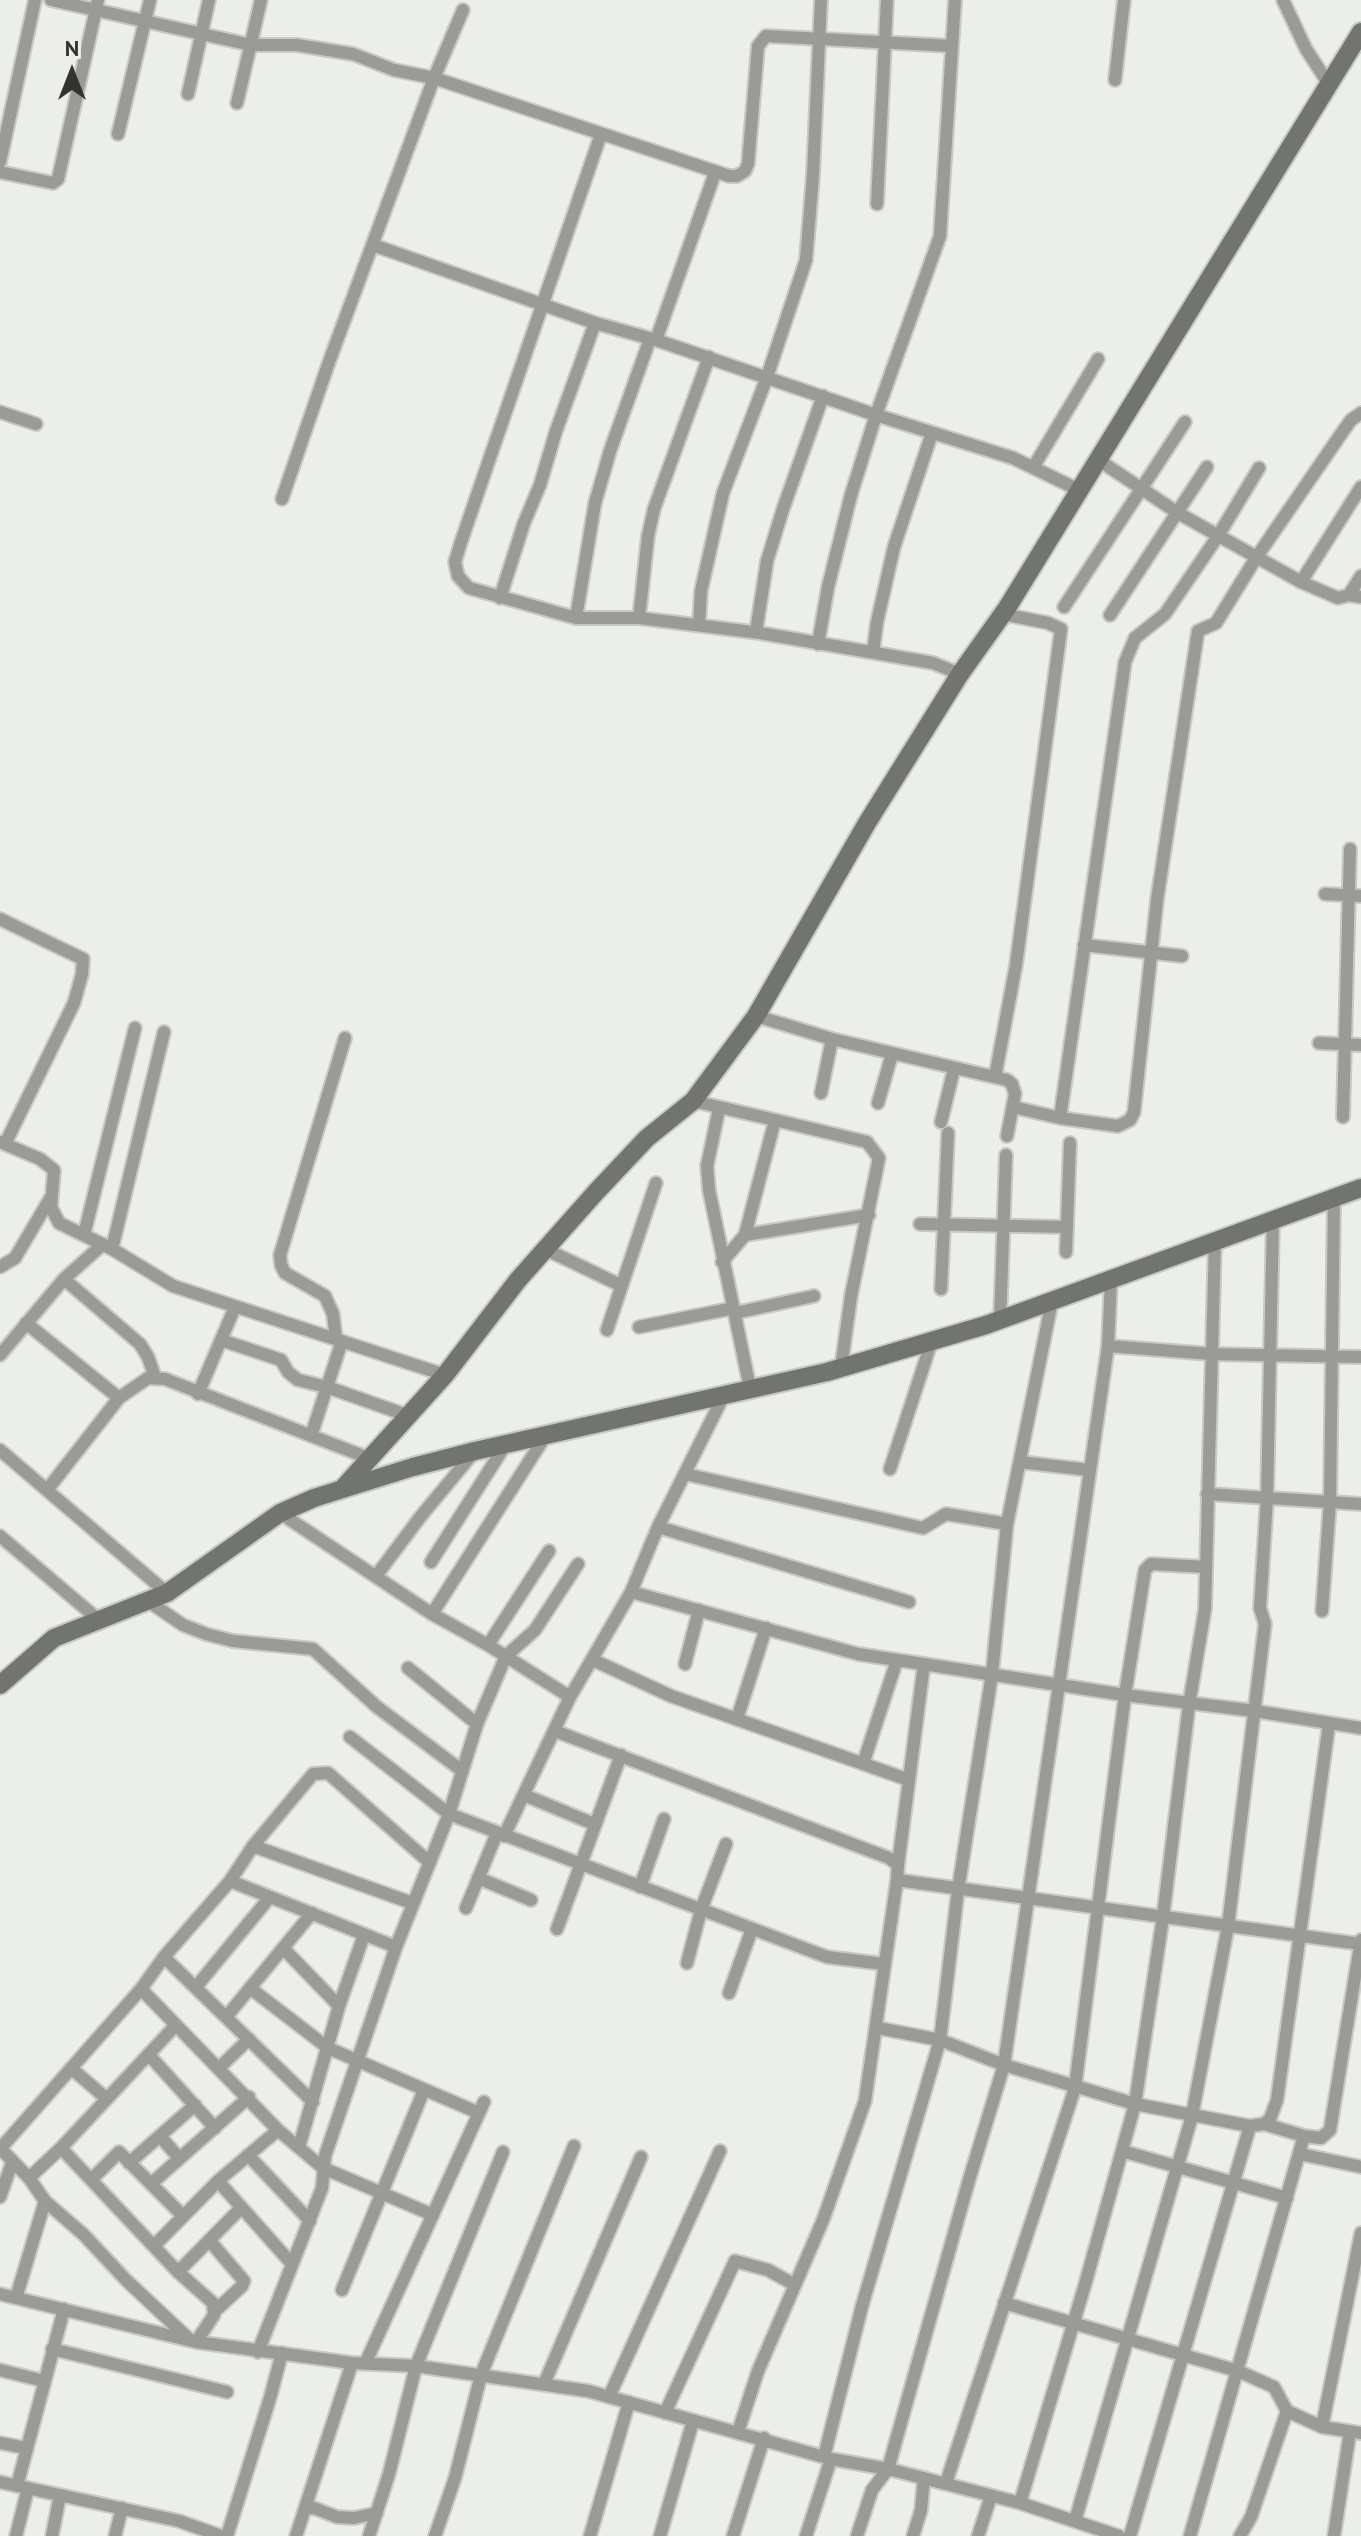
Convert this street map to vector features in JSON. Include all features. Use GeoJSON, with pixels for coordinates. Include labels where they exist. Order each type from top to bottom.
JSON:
{"type":"FeatureCollection","features":[{"type":"Feature","properties":{"kind":"street"},"geometry":{"type":"LineString","coordinates":[[0,162],[35,0]]}},
{"type":"Feature","properties":{"kind":"street"},"geometry":{"type":"LineString","coordinates":[[51,0],[96,5],[145,23],[251,45],[309,46],[353,54],[394,70],[434,78],[715,173],[737,176],[745,171],[748,164],[756,61],[761,40],[766,36],[952,46]]}},
{"type":"Feature","properties":{"kind":"street"},"geometry":{"type":"LineString","coordinates":[[118,134],[150,0]]}},
{"type":"Feature","properties":{"kind":"street"},"geometry":{"type":"LineString","coordinates":[[188,94],[209,0]]}},
{"type":"Feature","properties":{"kind":"street"},"geometry":{"type":"LineString","coordinates":[[237,103],[261,0]]}},
{"type":"Feature","properties":{"kind":"street"},"geometry":{"type":"LineString","coordinates":[[699,625],[701,591],[723,493],[767,377],[806,260],[821,0]]}},
{"type":"Feature","properties":{"kind":"street"},"geometry":{"type":"LineString","coordinates":[[877,204],[887,0]]}},
{"type":"Feature","properties":{"kind":"street"},"geometry":{"type":"LineString","coordinates":[[818,644],[828,587],[851,495],[940,236],[955,0]]}},
{"type":"Feature","properties":{"kind":"street"},"geometry":{"type":"LineString","coordinates":[[1115,80],[1124,0]]}},
{"type":"Feature","properties":{"kind":"street"},"geometry":{"type":"LineString","coordinates":[[1283,0],[1306,49],[1328,83]]}},
{"type":"Feature","properties":{"kind":"street"},"geometry":{"type":"LineString","coordinates":[[0,172],[53,183],[58,179],[96,5]]}},
{"type":"Feature","properties":{"kind":"street"},"geometry":{"type":"LineString","coordinates":[[282,499],[434,78],[463,10]]}},
{"type":"Feature","properties":{"kind":"street"},"geometry":{"type":"LineString","coordinates":[[343,1488],[445,1375],[545,1249],[647,1138],[693,1101],[756,1016],[867,823],[960,674],[1002,614],[1361,32]]}},
{"type":"Feature","properties":{"kind":"street"},"geometry":{"type":"LineString","coordinates":[[601,134],[455,562],[458,576],[469,588],[576,618],[639,618],[756,632],[933,663],[960,674]]}},
{"type":"Feature","properties":{"kind":"street"},"geometry":{"type":"LineString","coordinates":[[576,618],[595,503],[610,451],[715,173]]}},
{"type":"Feature","properties":{"kind":"street"},"geometry":{"type":"LineString","coordinates":[[373,245],[595,323],[709,357],[1034,466],[1079,490]]}},
{"type":"Feature","properties":{"kind":"street"},"geometry":{"type":"LineString","coordinates":[[500,598],[595,323]]}},
{"type":"Feature","properties":{"kind":"street"},"geometry":{"type":"LineString","coordinates":[[639,618],[654,509],[709,357]]}},
{"type":"Feature","properties":{"kind":"street"},"geometry":{"type":"LineString","coordinates":[[1034,466],[1098,359]]}},
{"type":"Feature","properties":{"kind":"street"},"geometry":{"type":"LineString","coordinates":[[756,632],[767,561],[823,396]]}},
{"type":"Feature","properties":{"kind":"street"},"geometry":{"type":"LineString","coordinates":[[0,412],[36,424]]}},
{"type":"Feature","properties":{"kind":"street"},"geometry":{"type":"LineString","coordinates":[[1013,1107],[1060,1118],[1118,1126],[1130,1120],[1134,1112],[1150,953],[1198,631],[1216,623],[1256,558],[1351,420],[1361,413]]}},
{"type":"Feature","properties":{"kind":"street"},"geometry":{"type":"LineString","coordinates":[[1064,607],[1185,422]]}},
{"type":"Feature","properties":{"kind":"street"},"geometry":{"type":"LineString","coordinates":[[873,652],[894,547],[932,433]]}},
{"type":"Feature","properties":{"kind":"street"},"geometry":{"type":"LineString","coordinates":[[1097,459],[1178,513],[1301,582],[1338,598],[1355,596],[1361,576]]}},
{"type":"Feature","properties":{"kind":"street"},"geometry":{"type":"LineString","coordinates":[[1110,615],[1207,467]]}},
{"type":"Feature","properties":{"kind":"street"},"geometry":{"type":"LineString","coordinates":[[1060,1118],[1125,662],[1135,638],[1165,614],[1259,468]]}},
{"type":"Feature","properties":{"kind":"street"},"geometry":{"type":"LineString","coordinates":[[1301,582],[1361,487]]}},
{"type":"Feature","properties":{"kind":"street"},"geometry":{"type":"LineString","coordinates":[[995,1077],[1016,965],[1061,629],[1048,623],[1002,614]]}},
{"type":"Feature","properties":{"kind":"street"},"geometry":{"type":"LineString","coordinates":[[1343,1117],[1344,1044],[1355,895],[1350,849]]}},
{"type":"Feature","properties":{"kind":"street"},"geometry":{"type":"LineString","coordinates":[[1325,894],[1355,895]]}},
{"type":"Feature","properties":{"kind":"street"},"geometry":{"type":"LineString","coordinates":[[0,919],[83,959],[74,1003],[2,1143],[50,1164],[55,1177],[51,1207],[59,1223],[173,1286],[445,1375]]}},
{"type":"Feature","properties":{"kind":"street"},"geometry":{"type":"LineString","coordinates":[[1084,945],[1182,956]]}},
{"type":"Feature","properties":{"kind":"street"},"geometry":{"type":"LineString","coordinates":[[756,1016],[832,1039],[995,1077],[1012,1084],[1015,1094],[1007,1136]]}},
{"type":"Feature","properties":{"kind":"street"},"geometry":{"type":"LineString","coordinates":[[84,1235],[135,1028]]}},
{"type":"Feature","properties":{"kind":"street"},"geometry":{"type":"LineString","coordinates":[[0,1355],[64,1279],[107,1247],[164,1032]]}},
{"type":"Feature","properties":{"kind":"street"},"geometry":{"type":"LineString","coordinates":[[311,1436],[339,1340],[325,1296],[285,1273],[280,1255],[345,1038]]}},
{"type":"Feature","properties":{"kind":"street"},"geometry":{"type":"LineString","coordinates":[[821,1093],[832,1039]]}},
{"type":"Feature","properties":{"kind":"street"},"geometry":{"type":"LineString","coordinates":[[1319,1043],[1361,1045]]}},
{"type":"Feature","properties":{"kind":"street"},"geometry":{"type":"LineString","coordinates":[[878,1103],[892,1054]]}},
{"type":"Feature","properties":{"kind":"street"},"geometry":{"type":"LineString","coordinates":[[941,1289],[944,1128],[954,1069]]}},
{"type":"Feature","properties":{"kind":"street"},"geometry":{"type":"LineString","coordinates":[[693,1101],[867,1142],[874,1148],[879,1158],[879,1168],[851,1296],[841,1368]]}},
{"type":"Feature","properties":{"kind":"street"},"geometry":{"type":"LineString","coordinates":[[719,1109],[707,1166],[722,1262],[750,1388]]}},
{"type":"Feature","properties":{"kind":"street"},"geometry":{"type":"LineString","coordinates":[[722,1262],[745,1235],[775,1120]]}},
{"type":"Feature","properties":{"kind":"street"},"geometry":{"type":"LineString","coordinates":[[1066,1252],[1070,1143]]}},
{"type":"Feature","properties":{"kind":"street"},"geometry":{"type":"LineString","coordinates":[[1000,1321],[1006,1155]]}},
{"type":"Feature","properties":{"kind":"street"},"geometry":{"type":"LineString","coordinates":[[607,1330],[656,1183]]}},
{"type":"Feature","properties":{"kind":"street"},"geometry":{"type":"LineString","coordinates":[[0,1685],[54,1638],[167,1593],[280,1513],[314,1498],[475,1451],[841,1368],[1000,1321],[1361,1188]]}},
{"type":"Feature","properties":{"kind":"street"},"geometry":{"type":"LineString","coordinates":[[0,1267],[15,1258],[51,1197]]}},
{"type":"Feature","properties":{"kind":"street"},"geometry":{"type":"LineString","coordinates":[[1322,1611],[1330,1502],[1334,1197]]}},
{"type":"Feature","properties":{"kind":"street"},"geometry":{"type":"LineString","coordinates":[[745,1235],[869,1215]]}},
{"type":"Feature","properties":{"kind":"street"},"geometry":{"type":"LineString","coordinates":[[1075,2521],[1192,2116],[1228,1926],[1265,1624],[1260,1608],[1267,1498],[1273,1218]]}},
{"type":"Feature","properties":{"kind":"street"},"geometry":{"type":"LineString","coordinates":[[920,1224],[1067,1227]]}},
{"type":"Feature","properties":{"kind":"street"},"geometry":{"type":"LineString","coordinates":[[1020,2503],[1135,2104],[1163,1917],[1189,1705],[1205,1609],[1215,1240]]}},
{"type":"Feature","properties":{"kind":"street"},"geometry":{"type":"LineString","coordinates":[[545,1249],[620,1285]]}},
{"type":"Feature","properties":{"kind":"street"},"geometry":{"type":"LineString","coordinates":[[64,1279],[140,1344],[155,1377]]}},
{"type":"Feature","properties":{"kind":"street"},"geometry":{"type":"LineString","coordinates":[[857,2536],[872,2490],[888,2469],[1004,2065],[1108,1346],[1111,1279]]}},
{"type":"Feature","properties":{"kind":"street"},"geometry":{"type":"LineString","coordinates":[[639,1327],[814,1296]]}},
{"type":"Feature","properties":{"kind":"street"},"geometry":{"type":"LineString","coordinates":[[806,2536],[828,2458],[862,2306],[940,2040],[958,1890],[992,1674],[1007,1524],[1052,1301]]}},
{"type":"Feature","properties":{"kind":"street"},"geometry":{"type":"LineString","coordinates":[[198,1394],[235,1307]]}},
{"type":"Feature","properties":{"kind":"street"},"geometry":{"type":"LineString","coordinates":[[26,1323],[119,1398]]}},
{"type":"Feature","properties":{"kind":"street"},"geometry":{"type":"LineString","coordinates":[[221,1340],[281,1360],[288,1372],[298,1380],[409,1416]]}},
{"type":"Feature","properties":{"kind":"street"},"geometry":{"type":"LineString","coordinates":[[890,1469],[932,1340]]}},
{"type":"Feature","properties":{"kind":"street"},"geometry":{"type":"LineString","coordinates":[[1108,1346],[1211,1354],[1361,1357]]}},
{"type":"Feature","properties":{"kind":"street"},"geometry":{"type":"LineString","coordinates":[[47,1490],[119,1398],[148,1378],[155,1377],[371,1459]]}},
{"type":"Feature","properties":{"kind":"street"},"geometry":{"type":"LineString","coordinates":[[466,1908],[478,1878],[524,1795],[570,1697],[631,1592],[658,1527],[724,1395]]}},
{"type":"Feature","properties":{"kind":"street"},"geometry":{"type":"LineString","coordinates":[[432,1614],[546,1435]]}},
{"type":"Feature","properties":{"kind":"street"},"geometry":{"type":"LineString","coordinates":[[431,1562],[506,1444]]}},
{"type":"Feature","properties":{"kind":"street"},"geometry":{"type":"LineString","coordinates":[[0,1450],[167,1593]]}},
{"type":"Feature","properties":{"kind":"street"},"geometry":{"type":"LineString","coordinates":[[376,1576],[475,1451]]}},
{"type":"Feature","properties":{"kind":"street"},"geometry":{"type":"LineString","coordinates":[[1020,1462],[1089,1470]]}},
{"type":"Feature","properties":{"kind":"street"},"geometry":{"type":"LineString","coordinates":[[685,1474],[923,1528],[946,1514],[1007,1524]]}},
{"type":"Feature","properties":{"kind":"street"},"geometry":{"type":"LineString","coordinates":[[1207,1494],[1361,1504]]}},
{"type":"Feature","properties":{"kind":"street"},"geometry":{"type":"LineString","coordinates":[[280,1513],[432,1614],[570,1697]]}},
{"type":"Feature","properties":{"kind":"street"},"geometry":{"type":"LineString","coordinates":[[658,1527],[909,1602]]}},
{"type":"Feature","properties":{"kind":"street"},"geometry":{"type":"LineString","coordinates":[[0,1536],[100,1621]]}},
{"type":"Feature","properties":{"kind":"street"},"geometry":{"type":"LineString","coordinates":[[488,1645],[549,1551]]}},
{"type":"Feature","properties":{"kind":"street"},"geometry":{"type":"LineString","coordinates":[[258,2352],[322,2188],[325,2156],[356,2062],[412,1903],[449,1814],[477,1724],[506,1656],[535,1630],[578,1564]]}},
{"type":"Feature","properties":{"kind":"street"},"geometry":{"type":"LineString","coordinates":[[946,2483],[1075,2088],[1125,1695],[1145,1570],[1151,1564],[1206,1567]]}},
{"type":"Feature","properties":{"kind":"street"},"geometry":{"type":"LineString","coordinates":[[631,1592],[858,1654],[1361,1728]]}},
{"type":"Feature","properties":{"kind":"street"},"geometry":{"type":"LineString","coordinates":[[148,1601],[183,1625],[206,1634],[233,1641],[313,1649],[377,1707],[461,1770]]}},
{"type":"Feature","properties":{"kind":"street"},"geometry":{"type":"LineString","coordinates":[[685,1664],[699,1610]]}},
{"type":"Feature","properties":{"kind":"street"},"geometry":{"type":"LineString","coordinates":[[737,1719],[766,1628]]}},
{"type":"Feature","properties":{"kind":"street"},"geometry":{"type":"LineString","coordinates":[[593,1660],[671,1696],[909,1780]]}},
{"type":"Feature","properties":{"kind":"street"},"geometry":{"type":"LineString","coordinates":[[863,1764],[897,1660]]}},
{"type":"Feature","properties":{"kind":"street"},"geometry":{"type":"LineString","coordinates":[[738,2432],[758,2371],[823,2220],[865,2101],[878,2028],[924,1664]]}},
{"type":"Feature","properties":{"kind":"street"},"geometry":{"type":"LineString","coordinates":[[408,1668],[477,1724]]}},
{"type":"Feature","properties":{"kind":"street"},"geometry":{"type":"LineString","coordinates":[[1264,2124],[1270,2119],[1277,2100],[1329,1724]]}},
{"type":"Feature","properties":{"kind":"street"},"geometry":{"type":"LineString","coordinates":[[555,1731],[865,1848],[898,1865]]}},
{"type":"Feature","properties":{"kind":"street"},"geometry":{"type":"LineString","coordinates":[[350,1737],[449,1814],[827,1957],[884,1964]]}},
{"type":"Feature","properties":{"kind":"street"},"geometry":{"type":"LineString","coordinates":[[557,1929],[621,1755]]}},
{"type":"Feature","properties":{"kind":"street"},"geometry":{"type":"LineString","coordinates":[[193,2341],[45,2201],[29,2178],[0,2148],[141,1989],[313,1774],[328,1773],[429,1862]]}},
{"type":"Feature","properties":{"kind":"street"},"geometry":{"type":"LineString","coordinates":[[524,1795],[594,1824]]}},
{"type":"Feature","properties":{"kind":"street"},"geometry":{"type":"LineString","coordinates":[[640,1887],[664,1819]]}},
{"type":"Feature","properties":{"kind":"street"},"geometry":{"type":"LineString","coordinates":[[687,1963],[701,1910],[726,1844]]}},
{"type":"Feature","properties":{"kind":"street"},"geometry":{"type":"LineString","coordinates":[[253,1846],[412,1903]]}},
{"type":"Feature","properties":{"kind":"street"},"geometry":{"type":"LineString","coordinates":[[478,1878],[531,1900]]}},
{"type":"Feature","properties":{"kind":"street"},"geometry":{"type":"LineString","coordinates":[[878,2028],[940,2040],[1004,2065],[1135,2104],[1250,2126],[1264,2124],[1321,2138],[1330,2130],[1361,1943],[1298,1937],[897,1880]]}},
{"type":"Feature","properties":{"kind":"street"},"geometry":{"type":"LineString","coordinates":[[230,1881],[396,1947]]}},
{"type":"Feature","properties":{"kind":"street"},"geometry":{"type":"LineString","coordinates":[[196,1987],[270,1897]]}},
{"type":"Feature","properties":{"kind":"street"},"geometry":{"type":"LineString","coordinates":[[227,2016],[312,1913]]}},
{"type":"Feature","properties":{"kind":"street"},"geometry":{"type":"LineString","coordinates":[[729,1993],[752,1929]]}},
{"type":"Feature","properties":{"kind":"street"},"geometry":{"type":"LineString","coordinates":[[299,2147],[339,2006],[364,1935]]}},
{"type":"Feature","properties":{"kind":"street"},"geometry":{"type":"LineString","coordinates":[[283,1948],[339,2006]]}},
{"type":"Feature","properties":{"kind":"street"},"geometry":{"type":"LineString","coordinates":[[164,1957],[313,2102]]}},
{"type":"Feature","properties":{"kind":"street"},"geometry":{"type":"LineString","coordinates":[[250,1988],[328,2048],[424,2090],[482,2108],[433,2215],[358,2363],[296,2536]]}},
{"type":"Feature","properties":{"kind":"street"},"geometry":{"type":"LineString","coordinates":[[141,1989],[278,2130],[323,2168],[433,2215]]}},
{"type":"Feature","properties":{"kind":"street"},"geometry":{"type":"LineString","coordinates":[[29,2178],[176,2025]]}},
{"type":"Feature","properties":{"kind":"street"},"geometry":{"type":"LineString","coordinates":[[220,2067],[249,2039]]}},
{"type":"Feature","properties":{"kind":"street"},"geometry":{"type":"LineString","coordinates":[[149,2055],[215,2128]]}},
{"type":"Feature","properties":{"kind":"street"},"geometry":{"type":"LineString","coordinates":[[71,2068],[107,2099]]}},
{"type":"Feature","properties":{"kind":"street"},"geometry":{"type":"LineString","coordinates":[[342,2290],[424,2090]]}},
{"type":"Feature","properties":{"kind":"street"},"geometry":{"type":"LineString","coordinates":[[152,2183],[249,2097]]}},
{"type":"Feature","properties":{"kind":"street"},"geometry":{"type":"LineString","coordinates":[[129,2163],[195,2105]]}},
{"type":"Feature","properties":{"kind":"street"},"geometry":{"type":"LineString","coordinates":[[1130,2536],[1250,2126]]}},
{"type":"Feature","properties":{"kind":"street"},"geometry":{"type":"LineString","coordinates":[[154,2246],[218,2181],[278,2130]]}},
{"type":"Feature","properties":{"kind":"street"},"geometry":{"type":"LineString","coordinates":[[160,2136],[179,2158]]}},
{"type":"Feature","properties":{"kind":"street"},"geometry":{"type":"LineString","coordinates":[[1190,2536],[1304,2136]]}},
{"type":"Feature","properties":{"kind":"street"},"geometry":{"type":"LineString","coordinates":[[435,2536],[455,2478],[481,2375],[574,2146]]}},
{"type":"Feature","properties":{"kind":"street"},"geometry":{"type":"LineString","coordinates":[[61,2148],[178,2272],[213,2303],[215,2311]]}},
{"type":"Feature","properties":{"kind":"street"},"geometry":{"type":"LineString","coordinates":[[609,2397],[720,2151]]}},
{"type":"Feature","properties":{"kind":"street"},"geometry":{"type":"LineString","coordinates":[[1122,2151],[1287,2198]]}},
{"type":"Feature","properties":{"kind":"street"},"geometry":{"type":"LineString","coordinates":[[369,2536],[416,2366],[503,2152]]}},
{"type":"Feature","properties":{"kind":"street"},"geometry":{"type":"LineString","coordinates":[[92,2179],[117,2153],[121,2153],[182,2215]]}},
{"type":"Feature","properties":{"kind":"street"},"geometry":{"type":"LineString","coordinates":[[1300,2154],[1361,2167]]}},
{"type":"Feature","properties":{"kind":"street"},"geometry":{"type":"LineString","coordinates":[[248,2155],[310,2221]]}},
{"type":"Feature","properties":{"kind":"street"},"geometry":{"type":"LineString","coordinates":[[544,2384],[641,2157]]}},
{"type":"Feature","properties":{"kind":"street"},"geometry":{"type":"LineString","coordinates":[[0,2197],[12,2163]]}},
{"type":"Feature","properties":{"kind":"street"},"geometry":{"type":"LineString","coordinates":[[218,2181],[292,2264]]}},
{"type":"Feature","properties":{"kind":"street"},"geometry":{"type":"LineString","coordinates":[[16,2298],[45,2201]]}},
{"type":"Feature","properties":{"kind":"street"},"geometry":{"type":"LineString","coordinates":[[178,2272],[241,2208]]}},
{"type":"Feature","properties":{"kind":"street"},"geometry":{"type":"LineString","coordinates":[[1322,2427],[1361,2233]]}},
{"type":"Feature","properties":{"kind":"street"},"geometry":{"type":"LineString","coordinates":[[193,2341],[215,2311],[244,2281],[209,2240]]}},
{"type":"Feature","properties":{"kind":"street"},"geometry":{"type":"LineString","coordinates":[[665,2413],[735,2261],[768,2270],[795,2285]]}},
{"type":"Feature","properties":{"kind":"street"},"geometry":{"type":"LineString","coordinates":[[0,2294],[193,2341],[258,2352],[416,2366],[544,2384],[609,2397],[828,2458],[888,2469],[1020,2503],[1075,2521],[1097,2532],[1119,2536]]}},
{"type":"Feature","properties":{"kind":"street"},"geometry":{"type":"LineString","coordinates":[[1004,2303],[1238,2371],[1274,2387],[1287,2411],[1322,2427],[1356,2432],[1334,2536]]}},
{"type":"Feature","properties":{"kind":"street"},"geometry":{"type":"LineString","coordinates":[[16,2536],[26,2448],[64,2309]]}},
{"type":"Feature","properties":{"kind":"street"},"geometry":{"type":"LineString","coordinates":[[52,2349],[227,2392]]}},
{"type":"Feature","properties":{"kind":"street"},"geometry":{"type":"LineString","coordinates":[[227,2536],[282,2353]]}},
{"type":"Feature","properties":{"kind":"street"},"geometry":{"type":"LineString","coordinates":[[0,2370],[44,2381]]}},
{"type":"Feature","properties":{"kind":"street"},"geometry":{"type":"LineString","coordinates":[[590,2536],[629,2402]]}},
{"type":"Feature","properties":{"kind":"street"},"geometry":{"type":"LineString","coordinates":[[1240,2536],[1251,2517],[1287,2411]]}},
{"type":"Feature","properties":{"kind":"street"},"geometry":{"type":"LineString","coordinates":[[660,2536],[693,2421]]}},
{"type":"Feature","properties":{"kind":"street"},"geometry":{"type":"LineString","coordinates":[[733,2536],[764,2438]]}},
{"type":"Feature","properties":{"kind":"street"},"geometry":{"type":"LineString","coordinates":[[0,2443],[26,2448]]}},
{"type":"Feature","properties":{"kind":"street"},"geometry":{"type":"LineString","coordinates":[[913,2536],[921,2510],[924,2478]]}},
{"type":"Feature","properties":{"kind":"street"},"geometry":{"type":"LineString","coordinates":[[0,2482],[179,2521],[221,2536]]}},
{"type":"Feature","properties":{"kind":"street"},"geometry":{"type":"LineString","coordinates":[[52,2536],[60,2495]]}},
{"type":"Feature","properties":{"kind":"street"},"geometry":{"type":"LineString","coordinates":[[978,2536],[991,2496]]}},
{"type":"Feature","properties":{"kind":"street"},"geometry":{"type":"LineString","coordinates":[[115,2536],[122,2508]]}},
{"type":"Feature","properties":{"kind":"street"},"geometry":{"type":"LineString","coordinates":[[305,2509],[314,2508],[337,2517],[354,2518],[377,2513]]}},
{"type":"Feature","properties":{"kind":"street"},"geometry":{"type":"LineString","coordinates":[[175,2536],[179,2521]]}}]}
